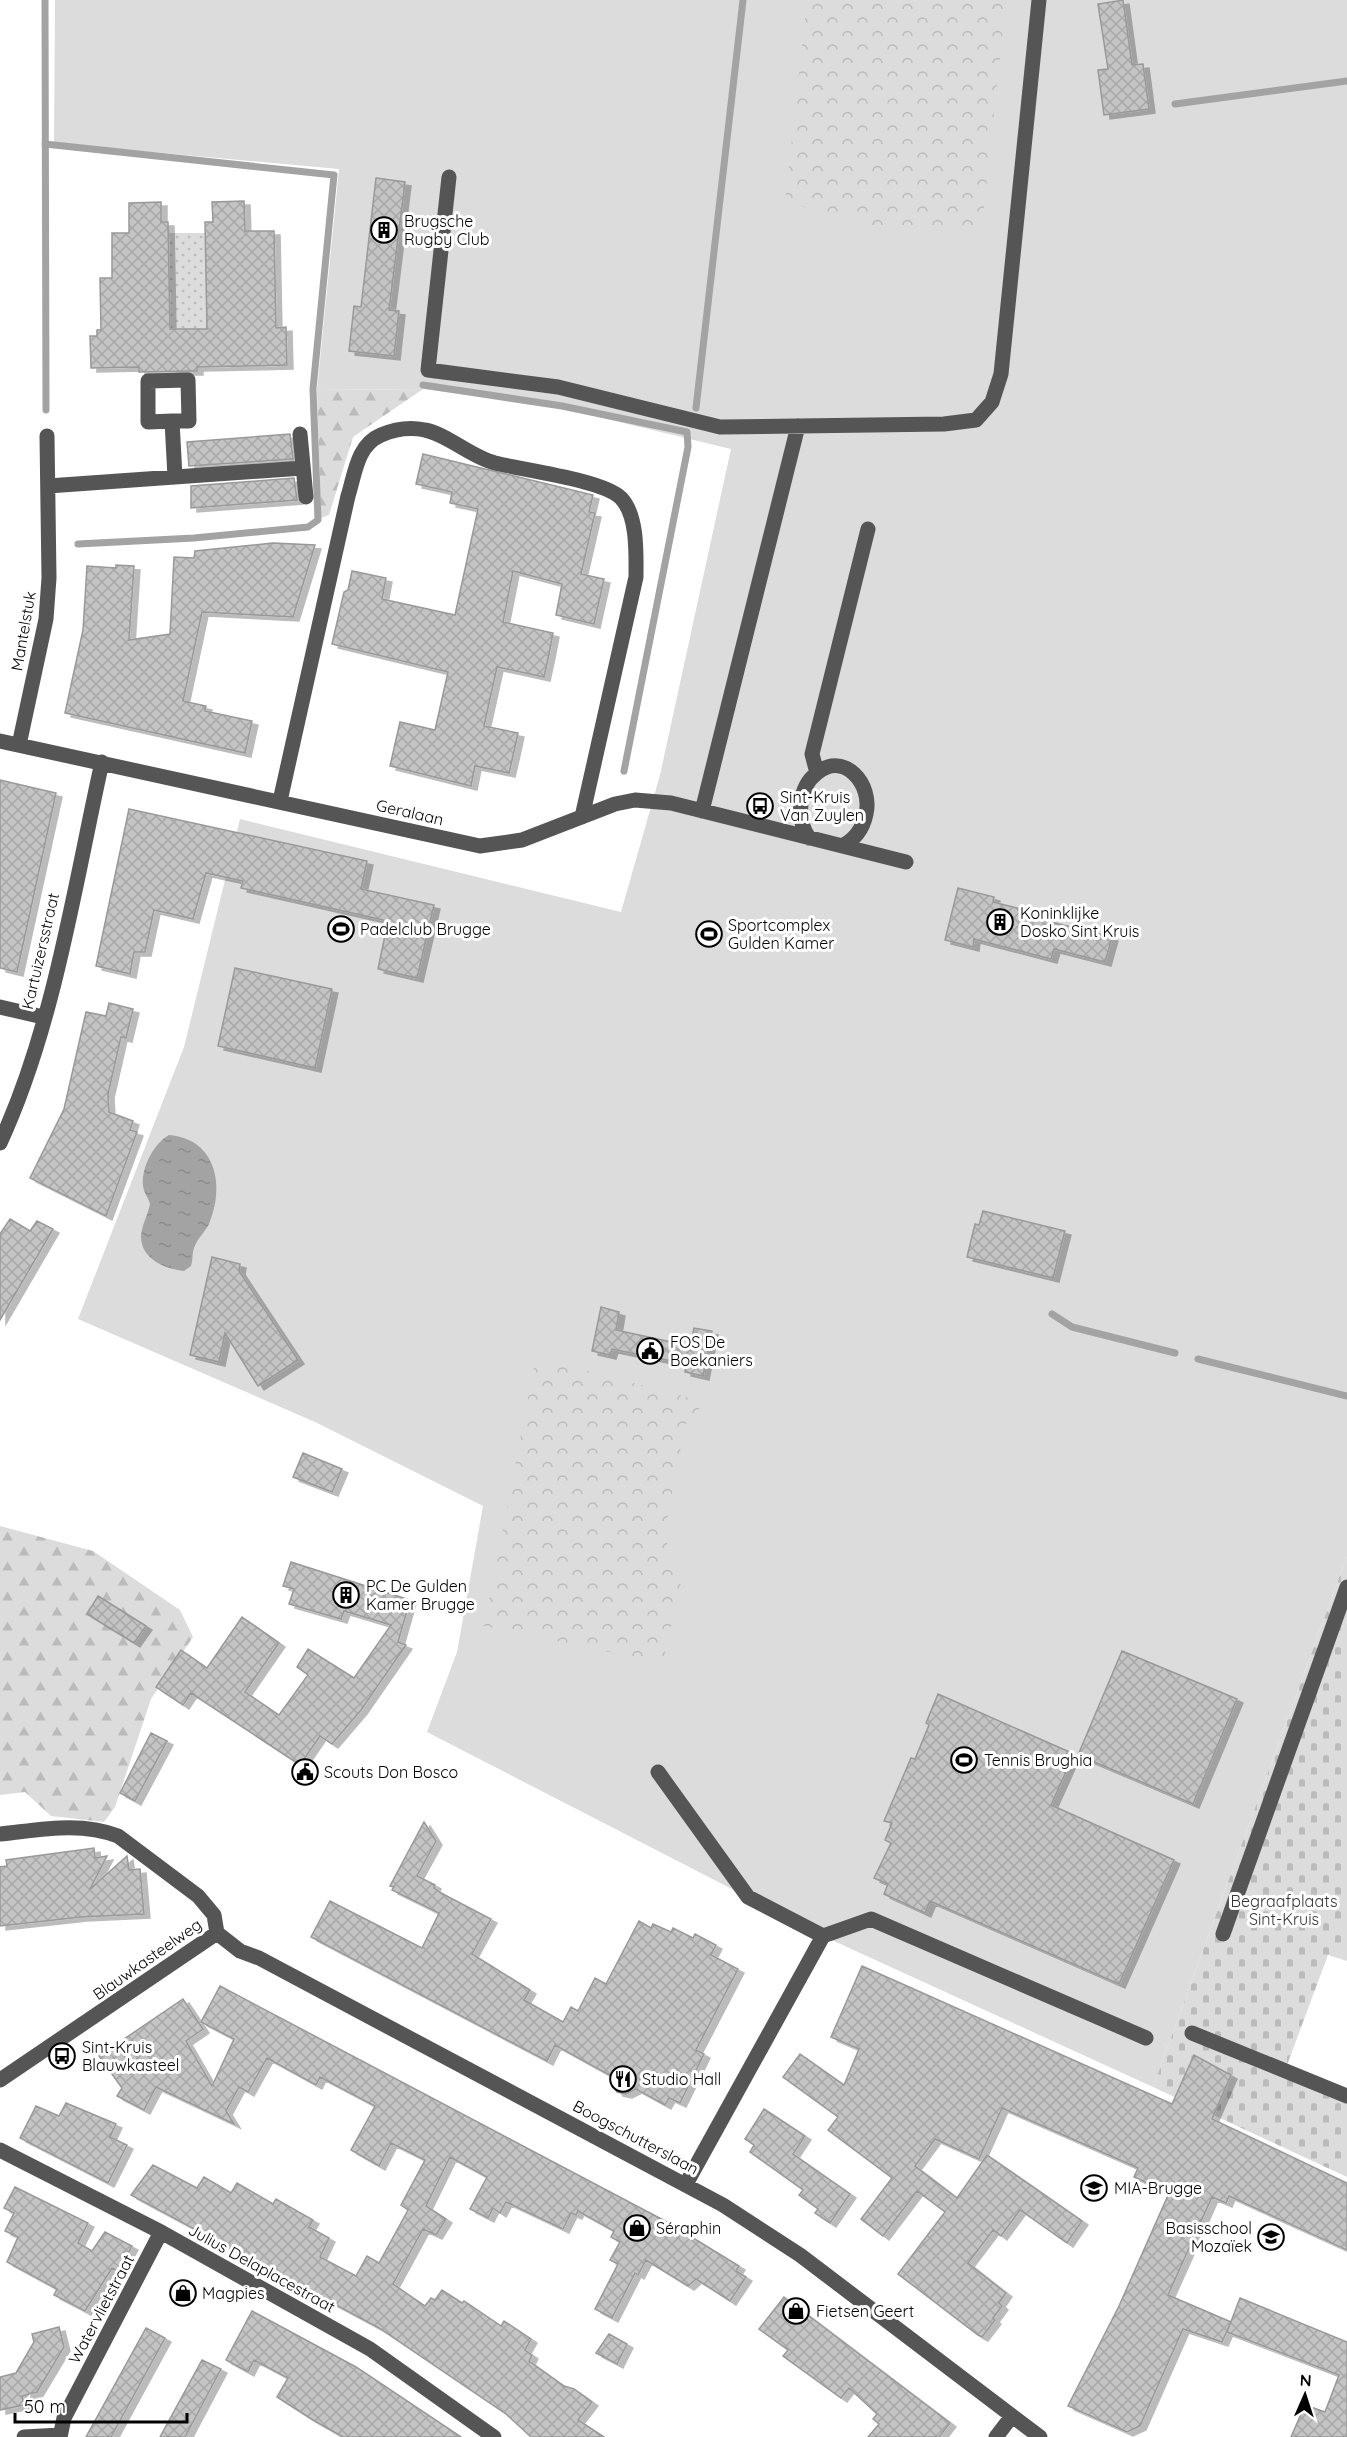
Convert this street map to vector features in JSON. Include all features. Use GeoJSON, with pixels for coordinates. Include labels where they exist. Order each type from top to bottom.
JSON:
{"type":"FeatureCollection","features":[{"type":"Feature","properties":{"kind":"street"},"geometry":{"type":"LineString","coordinates":[[449,177],[428,370],[558,387],[720,427],[944,424],[976,420],[992,402],[1001,374],[1039,0]]}},
{"type":"Feature","properties":{"kind":"street"},"geometry":{"type":"LineString","coordinates":[[172,421],[176,477]]}},
{"type":"Feature","properties":{"kind":"street"},"geometry":{"type":"LineString","coordinates":[[702,811],[798,426]]}},
{"type":"Feature","properties":{"kind":"street"},"geometry":{"type":"LineString","coordinates":[[280,801],[348,496],[362,450],[368,442],[380,435],[396,429],[418,429],[437,434],[462,450],[492,463],[612,490],[628,509],[636,548],[636,577],[582,817]]}},
{"type":"Feature","properties":{"kind":"street"},"geometry":{"type":"LineString","coordinates":[[300,434],[306,498]]}},
{"type":"Feature","properties":{"kind":"street","name":"Mantelstuk"},"geometry":{"type":"LineString","coordinates":[[19,745],[46,619],[49,578],[47,436]]}},
{"type":"Feature","properties":{"kind":"street"},"geometry":{"type":"LineString","coordinates":[[48,486],[303,468]]}},
{"type":"Feature","properties":{"kind":"street"},"geometry":{"type":"LineString","coordinates":[[817,773],[812,754],[868,529]]}},
{"type":"Feature","properties":{"kind":"street","name":"Geralaan"},"geometry":{"type":"LineString","coordinates":[[0,741],[480,846],[522,840],[615,804],[635,800],[671,803],[809,838]]}},
{"type":"Feature","properties":{"kind":"street","name":"Kartuizersstraat"},"geometry":{"type":"LineString","coordinates":[[0,1143],[19,1102],[43,1017],[102,762]]}},
{"type":"Feature","properties":{"kind":"street"},"geometry":{"type":"LineString","coordinates":[[842,846],[852,841],[864,824],[868,804],[864,783],[855,773],[843,768],[830,768],[817,773],[804,791],[800,810],[804,831],[809,838],[906,862]]}},
{"type":"Feature","properties":{"kind":"street"},"geometry":{"type":"LineString","coordinates":[[0,1007],[43,1017]]}},
{"type":"Feature","properties":{"kind":"street"},"geometry":{"type":"LineString","coordinates":[[1223,1934],[1347,1587]]}},
{"type":"Feature","properties":{"kind":"street"},"geometry":{"type":"LineString","coordinates":[[658,1772],[748,1897],[823,1936]]}},
{"type":"Feature","properties":{"kind":"street","name":"Blauwkasteelweg"},"geometry":{"type":"LineString","coordinates":[[0,1834],[77,1827],[105,1831],[118,1836],[198,1896],[214,1915],[217,1933],[0,2080]]}},
{"type":"Feature","properties":{"kind":"street"},"geometry":{"type":"LineString","coordinates":[[686,2184],[823,1936],[871,1919],[1146,2037]]}},
{"type":"Feature","properties":{"kind":"street","name":"Boogschutterslaan"},"geometry":{"type":"LineString","coordinates":[[217,1933],[240,1951],[259,1958],[686,2184],[800,2255],[1040,2437]]}},
{"type":"Feature","properties":{"kind":"street"},"geometry":{"type":"LineString","coordinates":[[1192,2033],[1347,2096]]}},
{"type":"Feature","properties":{"kind":"street","name":"Julius Delaplacestraat"},"geometry":{"type":"LineString","coordinates":[[0,2150],[161,2232],[370,2349],[494,2437]]}},
{"type":"Feature","properties":{"kind":"street","name":"Watervlietstraat"},"geometry":{"type":"LineString","coordinates":[[24,2437],[60,2436],[64,2418],[161,2232]]}},
{"type":"Feature","properties":{"kind":"street"},"geometry":{"type":"LineString","coordinates":[[996,2437],[1012,2416]]}},
{"type":"Feature","properties":{"kind":"green space","name":"Sportcomplex Gulden Kamer"},"geometry":{"type":"Polygon","coordinates":[[[55,0],[1347,0],[1347,1556],[1153,2087],[823,1936],[427,1732],[457,1652],[483,1506],[315,1422],[78,1319],[184,1047],[240,819],[621,912],[660,775],[731,449],[553,406],[423,389],[317,390],[339,169],[54,143],[55,0]]]}},
{"type":"Feature","properties":{"kind":"green space"},"geometry":{"type":"Polygon","coordinates":[[[807,0],[1006,0],[982,227],[883,228],[785,202],[807,0]]]}},
{"type":"Feature","properties":{"kind":"green space"},"geometry":{"type":"Polygon","coordinates":[[[168,233],[205,233],[207,329],[170,329],[168,233]]]}},
{"type":"Feature","properties":{"kind":"green space"},"geometry":{"type":"Polygon","coordinates":[[[423,389],[353,437],[329,515],[321,518],[317,390],[423,389]]]}},
{"type":"Feature","properties":{"kind":"green space"},"geometry":{"type":"Polygon","coordinates":[[[536,1357],[705,1402],[685,1425],[664,1537],[683,1574],[663,1663],[484,1626],[536,1357]]]}},
{"type":"Feature","properties":{"kind":"green space"},"geometry":{"type":"Polygon","coordinates":[[[0,1526],[93,1551],[180,1610],[193,1637],[151,1699],[115,1807],[104,1822],[51,1816],[25,1792],[0,1795],[0,1526]]]}},
{"type":"Feature","properties":{"kind":"green space","name":"Begraafplaats Sint-Kruis"},"geometry":{"type":"Polygon","coordinates":[[[1347,1556],[1347,1961],[1328,1955],[1287,2065],[1347,2090],[1347,2177],[1153,2087],[1347,1556]]]}},
{"type":"Feature","properties":{"kind":"water"},"geometry":{"type":"Polygon","coordinates":[[[169,1135],[185,1138],[198,1145],[207,1155],[213,1167],[216,1181],[214,1210],[209,1224],[195,1245],[191,1266],[184,1271],[156,1262],[145,1252],[141,1238],[150,1204],[143,1186],[146,1164],[158,1144],[169,1135]]]}},
{"type":"Feature","properties":{"kind":"building"},"geometry":{"type":"Polygon","coordinates":[[[1123,0],[1132,65],[1143,64],[1149,109],[1104,115],[1098,70],[1108,69],[1098,4],[1123,0]]]}},
{"type":"Feature","properties":{"kind":"building"},"geometry":{"type":"Polygon","coordinates":[[[376,178],[405,182],[389,310],[399,311],[394,356],[349,351],[354,306],[361,307],[376,178]]]}},
{"type":"Feature","properties":{"kind":"building"},"geometry":{"type":"Polygon","coordinates":[[[244,201],[245,231],[274,231],[276,328],[286,327],[287,365],[197,367],[197,371],[139,372],[139,367],[91,368],[90,336],[97,336],[97,330],[101,330],[100,278],[112,278],[112,233],[129,233],[129,203],[161,202],[161,222],[168,222],[170,329],[207,329],[205,222],[213,222],[212,202],[244,201]]]}},
{"type":"Feature","properties":{"kind":"building"},"geometry":{"type":"Polygon","coordinates":[[[290,434],[293,459],[189,466],[187,442],[290,434]]]}},
{"type":"Feature","properties":{"kind":"building"},"geometry":{"type":"Polygon","coordinates":[[[423,454],[593,495],[589,512],[595,513],[581,574],[604,579],[594,624],[556,615],[562,584],[513,571],[503,622],[553,633],[549,654],[544,677],[497,667],[484,726],[518,733],[513,756],[509,773],[475,766],[471,786],[390,766],[400,722],[435,730],[448,672],[332,644],[344,592],[348,590],[352,571],[386,578],[382,599],[455,615],[478,509],[450,503],[452,492],[416,484],[423,454]]]}},
{"type":"Feature","properties":{"kind":"building"},"geometry":{"type":"Polygon","coordinates":[[[294,478],[297,500],[191,508],[191,486],[294,478]]]}},
{"type":"Feature","properties":{"kind":"building"},"geometry":{"type":"Polygon","coordinates":[[[273,543],[315,545],[293,617],[202,612],[183,701],[206,706],[205,711],[252,721],[245,753],[65,713],[83,630],[87,566],[116,568],[116,565],[134,566],[129,640],[170,634],[174,557],[194,558],[195,551],[273,543]]]}},
{"type":"Feature","properties":{"kind":"building"},"geometry":{"type":"Polygon","coordinates":[[[0,780],[56,793],[17,972],[0,968],[0,780]]]}},
{"type":"Feature","properties":{"kind":"building"},"geometry":{"type":"Polygon","coordinates":[[[129,809],[367,861],[361,889],[434,905],[417,978],[378,969],[388,921],[241,888],[243,881],[206,873],[193,919],[154,910],[145,952],[134,952],[130,974],[96,966],[129,809]]]}},
{"type":"Feature","properties":{"kind":"building","name":"Koninklijke Dosko Sint Kruis"},"geometry":{"type":"Polygon","coordinates":[[[958,888],[994,897],[993,902],[1037,913],[1035,918],[1112,937],[1105,962],[1054,949],[1051,959],[974,939],[973,947],[945,940],[958,888]]]}},
{"type":"Feature","properties":{"kind":"building"},"geometry":{"type":"Polygon","coordinates":[[[235,968],[332,989],[315,1068],[218,1046],[235,968]]]}},
{"type":"Feature","properties":{"kind":"building"},"geometry":{"type":"Polygon","coordinates":[[[109,1003],[133,1009],[126,1038],[121,1037],[108,1094],[109,1112],[133,1121],[130,1130],[137,1132],[106,1216],[30,1178],[64,1109],[86,1012],[106,1016],[109,1003]]]}},
{"type":"Feature","properties":{"kind":"building"},"geometry":{"type":"Polygon","coordinates":[[[983,1211],[1065,1231],[1053,1278],[967,1257],[975,1224],[979,1225],[983,1211]]]}},
{"type":"Feature","properties":{"kind":"building"},"geometry":{"type":"Polygon","coordinates":[[[10,1219],[30,1231],[37,1221],[53,1229],[0,1320],[0,1234],[10,1219]]]}},
{"type":"Feature","properties":{"kind":"building"},"geometry":{"type":"Polygon","coordinates":[[[212,1257],[240,1264],[239,1271],[298,1360],[258,1386],[225,1333],[219,1362],[190,1355],[212,1257]]]}},
{"type":"Feature","properties":{"kind":"building"},"geometry":{"type":"Polygon","coordinates":[[[601,1307],[619,1312],[616,1330],[690,1346],[694,1328],[712,1331],[703,1376],[685,1372],[686,1364],[612,1349],[610,1355],[592,1351],[601,1307]]]}},
{"type":"Feature","properties":{"kind":"building"},"geometry":{"type":"Polygon","coordinates":[[[303,1453],[342,1469],[332,1492],[293,1477],[303,1453]]]}},
{"type":"Feature","properties":{"kind":"building"},"geometry":{"type":"Polygon","coordinates":[[[291,1562],[410,1600],[398,1642],[406,1645],[361,1710],[332,1744],[320,1736],[300,1765],[191,1693],[183,1705],[156,1687],[181,1650],[207,1668],[242,1617],[279,1643],[245,1692],[279,1715],[308,1675],[297,1667],[308,1649],[354,1678],[391,1625],[344,1611],[341,1619],[289,1604],[294,1589],[283,1586],[291,1562]]]}},
{"type":"Feature","properties":{"kind":"building"},"geometry":{"type":"Polygon","coordinates":[[[98,1596],[146,1626],[134,1643],[87,1614],[98,1596]]]}},
{"type":"Feature","properties":{"kind":"building"},"geometry":{"type":"Polygon","coordinates":[[[1122,1651],[1237,1699],[1193,1804],[1078,1755],[1122,1651]]]}},
{"type":"Feature","properties":{"kind":"building"},"geometry":{"type":"Polygon","coordinates":[[[938,1694],[1074,1754],[1051,1805],[1174,1860],[1119,1984],[930,1901],[925,1913],[884,1894],[888,1884],[874,1878],[891,1843],[885,1840],[892,1823],[884,1821],[911,1758],[915,1759],[929,1725],[926,1723],[938,1694]]]}},
{"type":"Feature","properties":{"kind":"building"},"geometry":{"type":"Polygon","coordinates":[[[151,1733],[167,1741],[135,1801],[120,1793],[151,1733]]]}},
{"type":"Feature","properties":{"kind":"building"},"geometry":{"type":"Polygon","coordinates":[[[424,1822],[436,1841],[417,1876],[435,1885],[434,1888],[441,1893],[491,1919],[472,1954],[530,1990],[524,2000],[563,2022],[571,2007],[578,2011],[595,1978],[606,1984],[639,1921],[651,1928],[653,1924],[671,1932],[673,1928],[693,1938],[695,1934],[716,1945],[711,1955],[738,1969],[696,2050],[704,2054],[680,2103],[669,2098],[665,2105],[636,2089],[626,2094],[617,2092],[613,2085],[613,2077],[555,2045],[547,2061],[311,1937],[330,1901],[422,1948],[439,1913],[392,1890],[394,1887],[390,1886],[424,1822]]]}},
{"type":"Feature","properties":{"kind":"building"},"geometry":{"type":"Polygon","coordinates":[[[94,1848],[95,1858],[107,1856],[90,1889],[127,1856],[129,1870],[140,1869],[144,1914],[81,1917],[0,1926],[0,1867],[7,1866],[6,1860],[94,1848]]]}},
{"type":"Feature","properties":{"kind":"building"},"geometry":{"type":"Polygon","coordinates":[[[862,1966],[1172,2104],[1194,2055],[1231,2075],[1212,2119],[1347,2183],[1347,2250],[1229,2196],[1226,2203],[1212,2197],[1168,2295],[1231,2322],[1222,2342],[1183,2329],[1140,2426],[1127,2432],[1068,2406],[1119,2306],[1169,2193],[1134,2177],[1138,2168],[1002,2108],[979,2159],[935,2139],[915,2166],[957,2198],[987,2155],[1082,2221],[1067,2243],[1020,2210],[1001,2236],[993,2230],[968,2263],[1006,2293],[999,2303],[1002,2306],[993,2318],[995,2320],[982,2337],[978,2335],[898,2274],[945,2212],[917,2191],[883,2236],[861,2219],[892,2178],[828,2130],[838,2117],[783,2077],[800,2054],[844,2085],[859,2049],[831,2037],[862,1966]]]}},
{"type":"Feature","properties":{"kind":"building"},"geometry":{"type":"Polygon","coordinates":[[[220,1986],[667,2222],[739,2266],[736,2271],[746,2277],[730,2301],[696,2279],[688,2286],[646,2260],[638,2275],[635,2273],[612,2318],[595,2309],[618,2264],[610,2260],[620,2242],[611,2237],[614,2231],[578,2211],[576,2215],[571,2213],[563,2229],[506,2202],[500,2213],[493,2208],[488,2218],[470,2209],[487,2177],[450,2157],[426,2206],[446,2219],[436,2235],[423,2229],[393,2284],[425,2306],[431,2298],[435,2300],[442,2290],[462,2303],[464,2301],[501,2326],[504,2321],[531,2339],[525,2350],[532,2355],[529,2361],[564,2386],[574,2389],[592,2402],[578,2420],[604,2437],[531,2437],[506,2414],[379,2328],[131,2195],[153,2165],[197,2188],[204,2177],[231,2193],[237,2183],[273,2204],[276,2199],[313,2220],[309,2227],[329,2238],[320,2257],[356,2276],[367,2256],[379,2263],[408,2210],[401,2205],[425,2160],[391,2143],[379,2166],[351,2150],[375,2106],[320,2077],[316,2085],[267,2058],[248,2092],[239,2087],[226,2111],[234,2124],[156,2087],[144,2110],[117,2096],[122,2088],[99,2056],[183,1999],[203,2029],[186,2041],[212,2086],[234,2039],[201,2022],[220,1986]]]}},
{"type":"Feature","properties":{"kind":"building"},"geometry":{"type":"Polygon","coordinates":[[[66,2103],[116,2124],[110,2137],[127,2145],[108,2183],[20,2138],[36,2106],[59,2116],[66,2103]]]}},
{"type":"Feature","properties":{"kind":"building"},"geometry":{"type":"Polygon","coordinates":[[[764,2109],[805,2136],[793,2154],[850,2194],[830,2223],[815,2213],[818,2209],[799,2195],[803,2190],[750,2152],[754,2145],[745,2139],[764,2109]]]}},
{"type":"Feature","properties":{"kind":"building"},"geometry":{"type":"Polygon","coordinates":[[[15,2187],[88,2223],[78,2243],[92,2251],[105,2232],[132,2246],[118,2271],[112,2268],[85,2311],[54,2295],[57,2289],[7,2262],[18,2237],[5,2231],[14,2213],[4,2208],[15,2187]]]}},
{"type":"Feature","properties":{"kind":"building"},"geometry":{"type":"Polygon","coordinates":[[[784,2297],[950,2423],[939,2437],[868,2437],[879,2424],[873,2419],[877,2414],[849,2388],[841,2398],[783,2356],[788,2350],[759,2329],[784,2297]]]}},
{"type":"Feature","properties":{"kind":"building"},"geometry":{"type":"Polygon","coordinates":[[[1240,2298],[1347,2342],[1347,2437],[1291,2437],[1305,2405],[1325,2412],[1339,2375],[1227,2332],[1240,2298]]]}},
{"type":"Feature","properties":{"kind":"building"},"geometry":{"type":"Polygon","coordinates":[[[252,2311],[356,2367],[461,2437],[343,2437],[313,2420],[277,2397],[288,2378],[254,2360],[248,2372],[226,2360],[252,2311]]]}},
{"type":"Feature","properties":{"kind":"building"},"geometry":{"type":"Polygon","coordinates":[[[59,2327],[64,2347],[37,2392],[22,2396],[24,2405],[0,2410],[0,2377],[16,2373],[34,2342],[32,2334],[59,2327]]]}},
{"type":"Feature","properties":{"kind":"building"},"geometry":{"type":"Polygon","coordinates":[[[146,2328],[165,2338],[111,2437],[86,2437],[146,2328]]]}},
{"type":"Feature","properties":{"kind":"building"},"geometry":{"type":"Polygon","coordinates":[[[609,2334],[627,2344],[617,2364],[596,2353],[609,2334]]]}},
{"type":"Feature","properties":{"kind":"building"},"geometry":{"type":"Polygon","coordinates":[[[202,2360],[221,2369],[185,2437],[160,2437],[202,2360]]]}},
{"type":"Feature","properties":{"kind":"waterway"},"geometry":{"type":"LineString","coordinates":[[45,0],[46,410]]}},
{"type":"Feature","properties":{"kind":"waterway"},"geometry":{"type":"LineString","coordinates":[[696,408],[743,0]]}},
{"type":"Feature","properties":{"kind":"waterway"},"geometry":{"type":"LineString","coordinates":[[1175,104],[1347,81]]}},
{"type":"Feature","properties":{"kind":"waterway"},"geometry":{"type":"LineString","coordinates":[[45,144],[334,175],[313,389],[318,520],[308,527],[194,538],[78,544]]}},
{"type":"Feature","properties":{"kind":"waterway"},"geometry":{"type":"LineString","coordinates":[[423,385],[562,406],[687,432],[688,447],[624,771]]}},
{"type":"Feature","properties":{"kind":"waterway"},"geometry":{"type":"LineString","coordinates":[[1052,1314],[1072,1327],[1175,1353]]}},
{"type":"Feature","properties":{"kind":"waterway"},"geometry":{"type":"LineString","coordinates":[[1198,1359],[1347,1396]]}},
{"type":"Feature","properties":{"kind":"place","name":"Brugsche Rugby Club"},"geometry":{"type":"Point","coordinates":[384,230]}},
{"type":"Feature","properties":{"kind":"place","name":"Sint-Kruis Van Zuylen"},"geometry":{"type":"Point","coordinates":[760,806]}},
{"type":"Feature","properties":{"kind":"place","name":"Koninklijke Dosko Sint Kruis"},"geometry":{"type":"Point","coordinates":[1000,922]}},
{"type":"Feature","properties":{"kind":"place","name":"Padelclub Brugge"},"geometry":{"type":"Point","coordinates":[341,929]}},
{"type":"Feature","properties":{"kind":"place","name":"Sportcomplex Gulden Kamer"},"geometry":{"type":"Point","coordinates":[709,934]}},
{"type":"Feature","properties":{"kind":"place","name":"FOS De Boekaniers"},"geometry":{"type":"Point","coordinates":[650,1351]}},
{"type":"Feature","properties":{"kind":"place","name":"PC De Gulden Kamer Brugge"},"geometry":{"type":"Point","coordinates":[346,1595]}},
{"type":"Feature","properties":{"kind":"place","name":"Tennis Brughia"},"geometry":{"type":"Point","coordinates":[964,1760]}},
{"type":"Feature","properties":{"kind":"place","name":"Scouts Don Bosco"},"geometry":{"type":"Point","coordinates":[305,1772]}},
{"type":"Feature","properties":{"kind":"place","name":"Sint-Kruis Blauwkasteel"},"geometry":{"type":"Point","coordinates":[62,2056]}},
{"type":"Feature","properties":{"kind":"place","name":"Studio Hall"},"geometry":{"type":"Point","coordinates":[623,2079]}},
{"type":"Feature","properties":{"kind":"place","name":"MIA-Brugge"},"geometry":{"type":"Point","coordinates":[1094,2188]}},
{"type":"Feature","properties":{"kind":"place","name":"Séraphin"},"geometry":{"type":"Point","coordinates":[637,2228]}},
{"type":"Feature","properties":{"kind":"place","name":"Basisschool Mozaïek"},"geometry":{"type":"Point","coordinates":[1271,2237]}},
{"type":"Feature","properties":{"kind":"place","name":"Magpies"},"geometry":{"type":"Point","coordinates":[183,2293]}},
{"type":"Feature","properties":{"kind":"place","name":"Fietsen Geert"},"geometry":{"type":"Point","coordinates":[796,2311]}}]}
